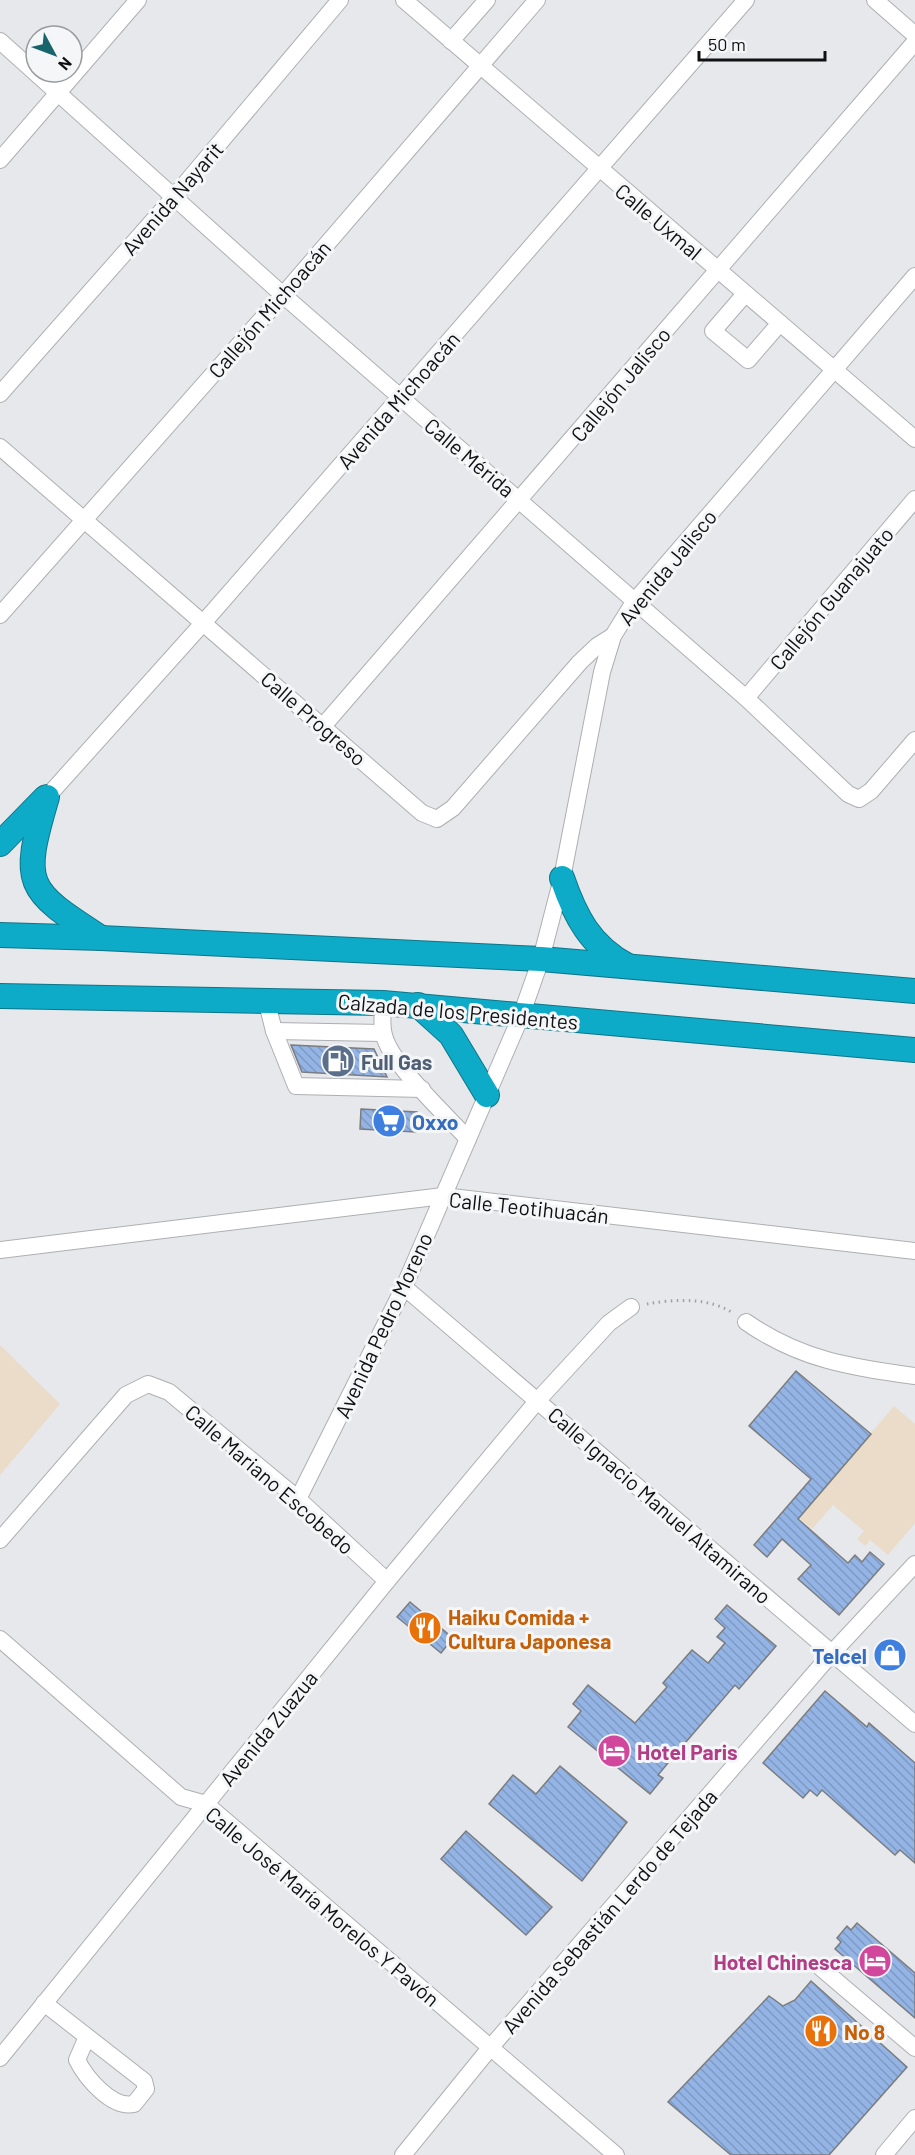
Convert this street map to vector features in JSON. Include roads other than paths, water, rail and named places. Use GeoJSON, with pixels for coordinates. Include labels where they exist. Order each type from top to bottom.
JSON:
{"type":"FeatureCollection","features":[{"type":"Feature","properties":{"kind":"highway"},"geometry":{"type":"LineString","coordinates":[[0,844],[47,797]]}},
{"type":"Feature","properties":{"kind":"highway"},"geometry":{"type":"LineString","coordinates":[[47,797],[31,860],[34,881],[44,898],[101,938]]}},
{"type":"Feature","properties":{"kind":"highway"},"geometry":{"type":"LineString","coordinates":[[562,878],[576,915],[585,931],[613,958],[630,967]]}},
{"type":"Feature","properties":{"kind":"highway"},"geometry":{"type":"LineString","coordinates":[[0,935],[541,959],[915,991]]}},
{"type":"Feature","properties":{"kind":"highway","name":"Calzada de los Presidentes"},"geometry":{"type":"LineString","coordinates":[[0,996],[266,999],[418,1005],[915,1050]]}},
{"type":"Feature","properties":{"kind":"highway"},"geometry":{"type":"LineString","coordinates":[[418,1005],[451,1035],[487,1095]]}},
{"type":"Feature","properties":{"kind":"street"},"geometry":{"type":"LineString","coordinates":[[0,160],[138,0]]}},
{"type":"Feature","properties":{"kind":"street","name":"Avenida Nayarit"},"geometry":{"type":"LineString","coordinates":[[0,394],[174,197],[340,0]]}},
{"type":"Feature","properties":{"kind":"street","name":"Calle Uxmal"},"geometry":{"type":"LineString","coordinates":[[404,0],[597,169],[915,439]]}},
{"type":"Feature","properties":{"kind":"street"},"geometry":{"type":"LineString","coordinates":[[451,41],[487,0]]}},
{"type":"Feature","properties":{"kind":"street","name":"Callejón Michoacán"},"geometry":{"type":"LineString","coordinates":[[0,615],[283,295],[537,0]]}},
{"type":"Feature","properties":{"kind":"street","name":"Avenida Michoacán"},"geometry":{"type":"LineString","coordinates":[[47,797],[204,622],[746,0]]}},
{"type":"Feature","properties":{"kind":"street"},"geometry":{"type":"LineString","coordinates":[[875,0],[915,35]]}},
{"type":"Feature","properties":{"kind":"street","name":"Calle Mérida"},"geometry":{"type":"LineString","coordinates":[[0,41],[283,295],[746,698],[848,794],[860,799],[871,791],[915,740]]}},
{"type":"Feature","properties":{"kind":"street","name":"Callejón Jalisco"},"geometry":{"type":"LineString","coordinates":[[324,725],[915,42]]}},
{"type":"Feature","properties":{"kind":"street","name":"Avenida Jalisco"},"geometry":{"type":"LineString","coordinates":[[521,1016],[541,959],[562,878],[602,672],[614,636],[634,602],[915,276]]}},
{"type":"Feature","properties":{"kind":"street"},"geometry":{"type":"LineString","coordinates":[[745,294],[713,332],[748,360],[780,323]]}},
{"type":"Feature","properties":{"kind":"street","name":"Calle Progreso"},"geometry":{"type":"LineString","coordinates":[[0,447],[324,725],[422,813],[437,819],[453,808],[580,662],[597,646],[614,636]]}},
{"type":"Feature","properties":{"kind":"street","name":"Callejón Guanajuato"},"geometry":{"type":"LineString","coordinates":[[746,698],[915,499]]}},
{"type":"Feature","properties":{"kind":"street"},"geometry":{"type":"LineString","coordinates":[[266,999],[274,1031],[293,1081],[301,1088],[422,1089]]}},
{"type":"Feature","properties":{"kind":"street"},"geometry":{"type":"LineString","coordinates":[[383,1003],[383,1033],[386,1043],[422,1089],[468,1139]]}},
{"type":"Feature","properties":{"kind":"street","name":"Avenida Pedro Moreno"},"geometry":{"type":"LineString","coordinates":[[298,1499],[404,1287],[521,1016]]}},
{"type":"Feature","properties":{"kind":"street"},"geometry":{"type":"LineString","coordinates":[[274,1031],[383,1033]]}},
{"type":"Feature","properties":{"kind":"street","name":"Calle Teotihuacán"},"geometry":{"type":"LineString","coordinates":[[0,1250],[443,1197],[915,1251]]}},
{"type":"Feature","properties":{"kind":"street","name":"Calle Ignacio Manuel Altamirano"},"geometry":{"type":"LineString","coordinates":[[404,1287],[915,1724]]}},
{"type":"Feature","properties":{"kind":"street","name":"Avenida Zuazua"},"geometry":{"type":"LineString","coordinates":[[0,2058],[387,1581],[538,1400],[609,1323],[631,1307]]}},
{"type":"Feature","properties":{"kind":"street"},"geometry":{"type":"LineString","coordinates":[[746,1322],[773,1341],[804,1354],[844,1366],[915,1376]]}},
{"type":"Feature","properties":{"kind":"street","name":"Calle Mariano Escobedo"},"geometry":{"type":"LineString","coordinates":[[0,1540],[126,1395],[148,1384],[169,1392],[298,1499],[387,1581]]}},
{"type":"Feature","properties":{"kind":"street","name":"Avenida Sebastián Lerdo de Tejada"},"geometry":{"type":"LineString","coordinates":[[403,2155],[490,2048],[832,1653],[915,1564]]}},
{"type":"Feature","properties":{"kind":"street","name":"Calle José María Morelos Y Pavón"},"geometry":{"type":"LineString","coordinates":[[0,1639],[181,1797],[206,1804],[616,2155]]}},
{"type":"Feature","properties":{"kind":"street"},"geometry":{"type":"LineString","coordinates":[[821,1968],[915,2048]]}},
{"type":"Feature","properties":{"kind":"street"},"geometry":{"type":"LineString","coordinates":[[44,2003],[86,2039]]}},
{"type":"Feature","properties":{"kind":"street"},"geometry":{"type":"LineString","coordinates":[[884,2155],[912,2128]]}},
{"type":"Feature","properties":{"kind":"place","name":"Full Gas"},"geometry":{"type":"Point","coordinates":[338,1061]}},
{"type":"Feature","properties":{"kind":"place","name":"Oxxo"},"geometry":{"type":"Point","coordinates":[389,1121]}},
{"type":"Feature","properties":{"kind":"place","name":"Haiku Comida + Cultura Japonesa"},"geometry":{"type":"Point","coordinates":[425,1628]}},
{"type":"Feature","properties":{"kind":"place","name":"Telcel"},"geometry":{"type":"Point","coordinates":[890,1655]}},
{"type":"Feature","properties":{"kind":"place","name":"Hotel Paris"},"geometry":{"type":"Point","coordinates":[614,1751]}},
{"type":"Feature","properties":{"kind":"place","name":"Hotel Chinesca"},"geometry":{"type":"Point","coordinates":[875,1961]}},
{"type":"Feature","properties":{"kind":"place","name":"No 8"},"geometry":{"type":"Point","coordinates":[821,2031]}}]}
